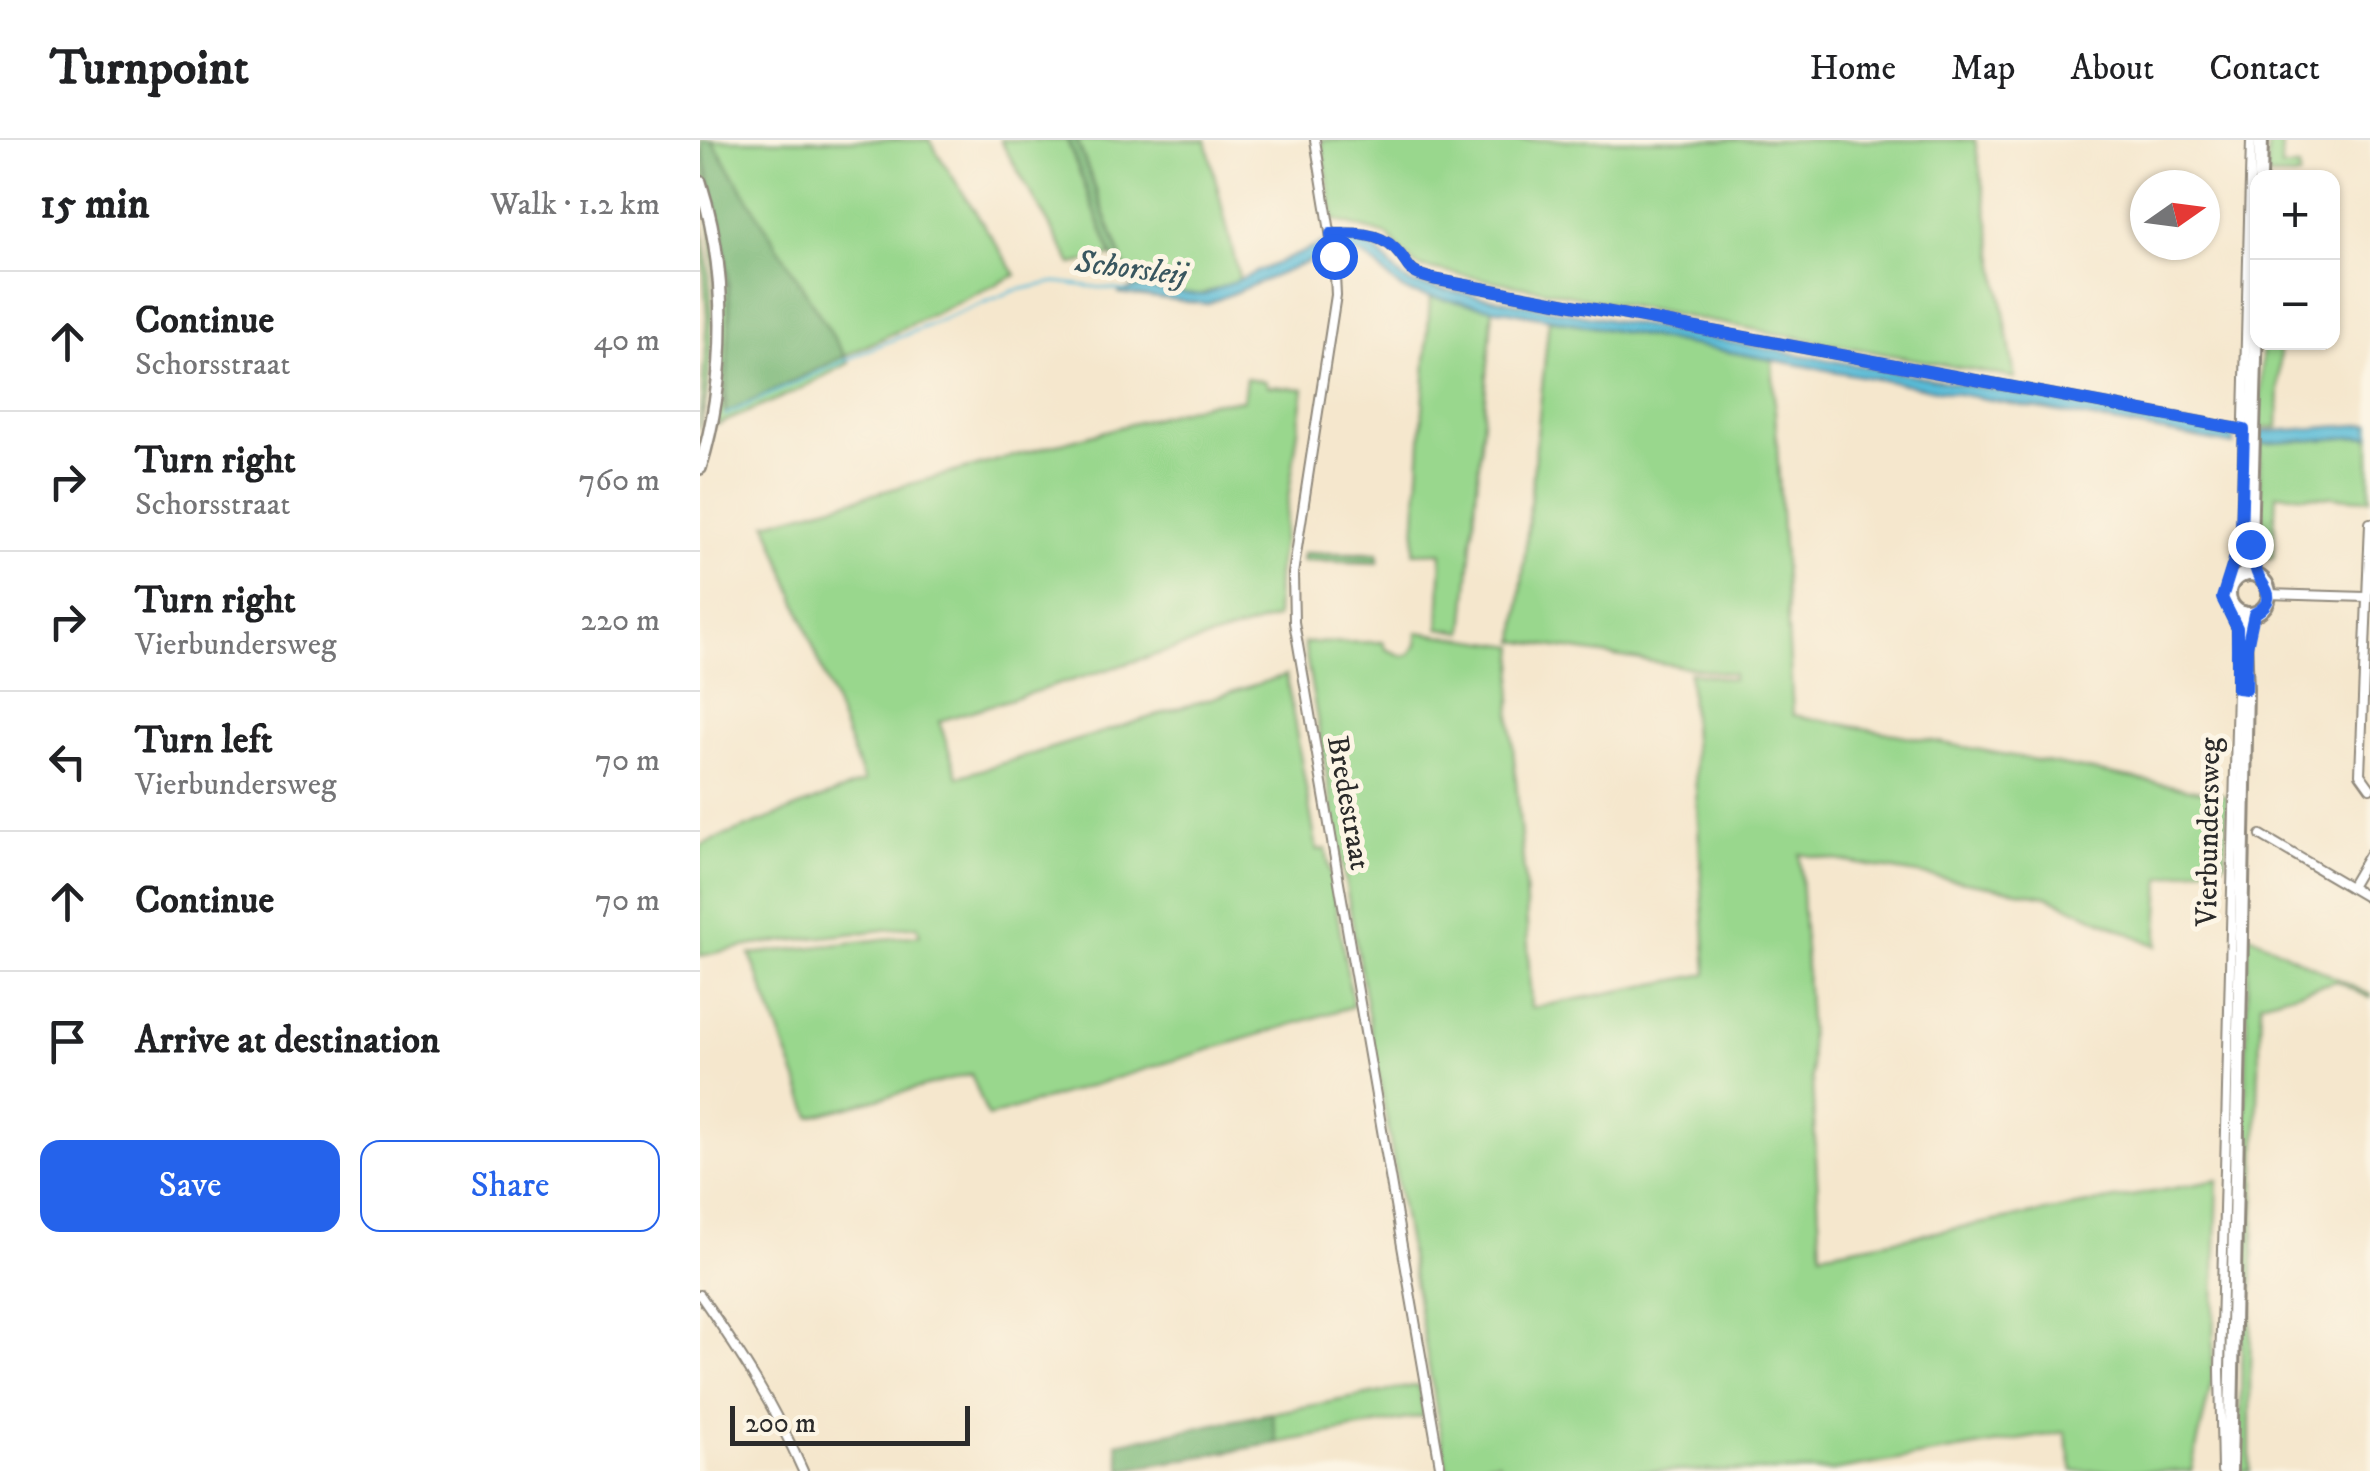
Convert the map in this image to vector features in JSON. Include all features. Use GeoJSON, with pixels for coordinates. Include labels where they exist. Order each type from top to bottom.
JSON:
{"type":"FeatureCollection","features":[{"type":"Feature","properties":{"kind":"main road"},"geometry":{"type":"LineString","coordinates":[[2260,140],[2260,170]]}},
{"type":"Feature","properties":{"kind":"main road"},"geometry":{"type":"LineString","coordinates":[[700,182],[714,248],[720,338],[714,405],[700,468]]}},
{"type":"Feature","properties":{"kind":"main road"},"geometry":{"type":"LineString","coordinates":[[2251,576],[2258,260]]}},
{"type":"Feature","properties":{"kind":"main road"},"geometry":{"type":"LineString","coordinates":[[2251,576],[2266,584],[2268,594],[2264,606],[2248,613],[2232,606],[2229,594],[2234,582],[2251,576]]}},
{"type":"Feature","properties":{"kind":"main road","name":"Vierbundersweg"},"geometry":{"type":"LineString","coordinates":[[2230,1471],[2225,1418],[2227,1264],[2242,689],[2248,613]]}},
{"type":"Feature","properties":{"kind":"street","name":"Bredestraat"},"geometry":{"type":"LineString","coordinates":[[1315,140],[1331,234],[1336,296],[1293,574],[1294,622],[1441,1471]]}},
{"type":"Feature","properties":{"kind":"street","name":"Vierbundersweg"},"geometry":{"type":"LineString","coordinates":[[2252,140],[2253,170]]}},
{"type":"Feature","properties":{"kind":"street"},"geometry":{"type":"LineString","coordinates":[[1331,234],[1361,233],[1382,240],[1395,248],[1408,270],[1433,279],[2244,430]]}},
{"type":"Feature","properties":{"kind":"street","name":"Vierbundersweg"},"geometry":{"type":"LineString","coordinates":[[2242,689],[2237,628],[2222,598],[2241,538],[2252,260]]}},
{"type":"Feature","properties":{"kind":"street"},"geometry":{"type":"LineString","coordinates":[[2370,523],[2360,774],[2370,788]]}},
{"type":"Feature","properties":{"kind":"street"},"geometry":{"type":"LineString","coordinates":[[2268,594],[2366,597]]}},
{"type":"Feature","properties":{"kind":"street"},"geometry":{"type":"LineString","coordinates":[[2261,835],[2370,899]]}},
{"type":"Feature","properties":{"kind":"street"},"geometry":{"type":"LineString","coordinates":[[2350,887],[2370,853]]}},
{"type":"Feature","properties":{"kind":"street"},"geometry":{"type":"LineString","coordinates":[[700,1295],[748,1362],[803,1471]]}},
{"type":"Feature","properties":{"kind":"street","name":"Vierbundersweg"},"geometry":{"type":"LineString","coordinates":[[2222,1471],[2225,1418]]}},
{"type":"Feature","properties":{"kind":"green space"},"geometry":{"type":"Polygon","coordinates":[[[700,140],[712,140],[845,356],[725,414],[730,315],[727,268],[700,140]]]}},
{"type":"Feature","properties":{"kind":"green space"},"geometry":{"type":"Polygon","coordinates":[[[712,140],[929,140],[1016,275],[845,356],[849,363],[792,393],[717,425],[722,365],[708,195],[700,168],[700,149],[726,275],[726,413],[844,356],[712,140]]]}},
{"type":"Feature","properties":{"kind":"green space"},"geometry":{"type":"Polygon","coordinates":[[[1000,140],[1067,140],[1112,256],[1072,264],[1000,140]]]}},
{"type":"Feature","properties":{"kind":"green space"},"geometry":{"type":"Polygon","coordinates":[[[1067,140],[1077,140],[1125,268],[1112,256],[1067,140]]]}},
{"type":"Feature","properties":{"kind":"green space"},"geometry":{"type":"Polygon","coordinates":[[[1077,140],[1206,140],[1240,281],[1199,295],[1133,288],[1077,140]]]}},
{"type":"Feature","properties":{"kind":"green space"},"geometry":{"type":"Polygon","coordinates":[[[1321,140],[1975,140],[2015,378],[1415,265],[1387,235],[1334,220],[1321,140]]]}},
{"type":"Feature","properties":{"kind":"green space"},"geometry":{"type":"Polygon","coordinates":[[[2268,140],[2282,140],[2281,168],[2299,170],[2267,170],[2268,140]]]}},
{"type":"Feature","properties":{"kind":"green space"},"geometry":{"type":"Polygon","coordinates":[[[700,217],[712,323],[700,429],[707,316],[700,217]]]}},
{"type":"Feature","properties":{"kind":"green space"},"geometry":{"type":"Polygon","coordinates":[[[1430,297],[1493,308],[1464,632],[1439,628],[1442,552],[1414,553],[1430,297]]]}},
{"type":"Feature","properties":{"kind":"green space"},"geometry":{"type":"Polygon","coordinates":[[[1549,319],[1772,360],[1793,715],[2227,796],[2225,862],[2161,878],[2157,946],[2047,896],[1800,854],[1821,1253],[2218,1180],[2212,1381],[2191,1471],[2073,1471],[2065,1432],[1832,1471],[1502,1471],[1498,1461],[1447,1471],[1304,643],[1383,642],[1386,649],[1403,656],[1410,654],[1417,644],[1417,632],[1516,646],[1510,713],[1531,1008],[1707,974],[1689,672],[1732,679],[1733,674],[1516,641],[1549,319]]]}},
{"type":"Feature","properties":{"kind":"green space"},"geometry":{"type":"Polygon","coordinates":[[[2263,350],[2280,350],[2278,427],[2259,428],[2263,350]]]}},
{"type":"Feature","properties":{"kind":"green space"},"geometry":{"type":"Polygon","coordinates":[[[1246,378],[1265,381],[1268,386],[1304,389],[1277,576],[1276,618],[939,721],[958,777],[1286,675],[1317,850],[1326,849],[1353,1006],[988,1117],[971,1074],[811,1117],[750,954],[920,935],[917,926],[753,945],[700,956],[700,845],[864,782],[767,523],[1208,403],[1243,400],[1246,378]]]}},
{"type":"Feature","properties":{"kind":"green space"},"geometry":{"type":"Polygon","coordinates":[[[2370,436],[2370,499],[2276,494],[2273,558],[2258,557],[2260,444],[2370,436]]]}},
{"type":"Feature","properties":{"kind":"green space"},"geometry":{"type":"Polygon","coordinates":[[[1303,553],[1378,553],[1378,563],[1302,561],[1303,553]]]}},
{"type":"Feature","properties":{"kind":"green space"},"geometry":{"type":"Polygon","coordinates":[[[2248,934],[2370,998],[2336,981],[2261,1002],[2250,1471],[2240,1471],[2248,934]]]}},
{"type":"Feature","properties":{"kind":"green space"},"geometry":{"type":"Polygon","coordinates":[[[1419,1385],[1424,1416],[1277,1443],[1272,1413],[1419,1385]]]}},
{"type":"Feature","properties":{"kind":"green space"},"geometry":{"type":"Polygon","coordinates":[[[1272,1413],[1277,1443],[1122,1470],[1117,1443],[1272,1413]]]}},
{"type":"Feature","properties":{"kind":"water"},"geometry":{"type":"Polygon","coordinates":[[[1340,242],[1357,243],[1378,252],[1395,272],[1413,284],[2234,434],[2234,445],[1410,293],[1364,257],[1340,252],[1340,242]]]}},
{"type":"Feature","properties":{"kind":"water"},"geometry":{"type":"Polygon","coordinates":[[[1324,243],[1325,255],[1207,304],[1118,293],[1135,288],[1203,295],[1324,243]]]}},
{"type":"Feature","properties":{"kind":"water"},"geometry":{"type":"Polygon","coordinates":[[[2370,424],[2370,436],[2260,444],[2261,432],[2370,424]]]}},
{"type":"Feature","properties":{"kind":"waterway","name":"Schorsleij"},"geometry":{"type":"LineString","coordinates":[[725,415],[875,347],[1013,291],[1056,282],[1126,291]]}},
{"type":"Feature","properties":{"kind":"route"},"geometry":{"type":"LineString","coordinates":[[1334,256],[1331,234],[1361,233],[1395,248],[1408,270],[1433,279],[2244,430],[2241,538],[2222,598],[2237,628],[2237,688],[2246,689],[2247,647],[2254,614],[2264,606],[2268,594],[2266,584],[2257,576],[2250,544]]}}]}
